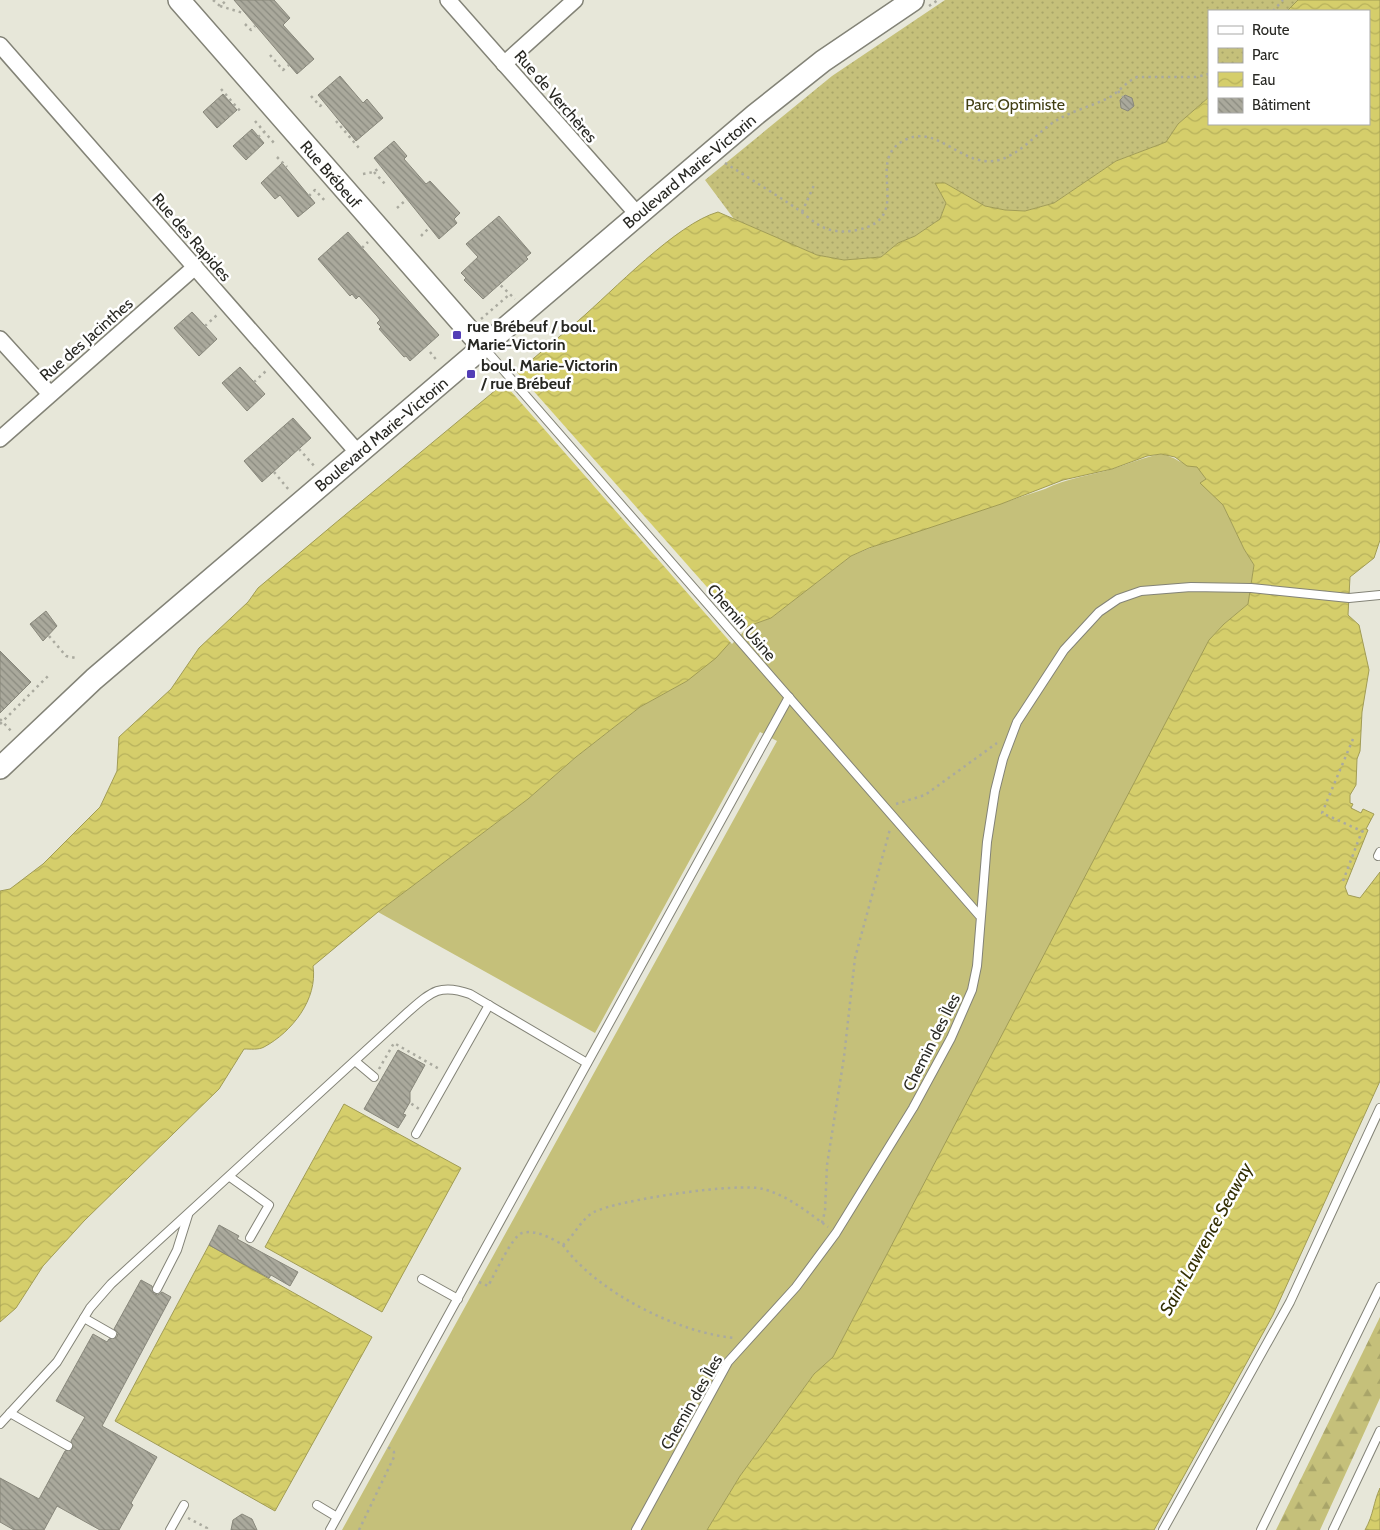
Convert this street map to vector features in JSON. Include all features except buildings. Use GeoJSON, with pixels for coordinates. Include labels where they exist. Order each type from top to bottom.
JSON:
{"type":"FeatureCollection","features":[{"type":"Feature","properties":{"kind":"street","name":"Rue Brébeuf"},"geometry":{"type":"LineString","coordinates":[[179,0],[483,347]]}},
{"type":"Feature","properties":{"kind":"street","name":"Rue de Verchères"},"geometry":{"type":"LineString","coordinates":[[448,0],[638,215]]}},
{"type":"Feature","properties":{"kind":"street"},"geometry":{"type":"LineString","coordinates":[[504,64],[575,0]]}},
{"type":"Feature","properties":{"kind":"street","name":"Boulevard Marie-Victorin"},"geometry":{"type":"LineString","coordinates":[[0,768],[94,678],[638,215],[801,79],[853,40],[913,0]]}},
{"type":"Feature","properties":{"kind":"street","name":"Rue des Rapides"},"geometry":{"type":"LineString","coordinates":[[0,45],[358,452]]}},
{"type":"Feature","properties":{"kind":"street","name":"Rue des Jacinthes"},"geometry":{"type":"LineString","coordinates":[[0,439],[195,267]]}},
{"type":"Feature","properties":{"kind":"street"},"geometry":{"type":"LineString","coordinates":[[0,339],[50,394]]}},
{"type":"Feature","properties":{"kind":"lane","name":"Chemin Usine"},"geometry":{"type":"LineString","coordinates":[[483,347],[980,915]]}},
{"type":"Feature","properties":{"kind":"lane","name":"Chemin des Îles"},"geometry":{"type":"LineString","coordinates":[[636,1530],[728,1362],[796,1287],[836,1233],[913,1108],[965,1008],[977,966],[980,915],[995,791],[1003,759],[1017,722],[1064,650],[1099,612],[1118,599],[1141,590],[1166,587],[1251,588],[1349,598],[1380,596]]}},
{"type":"Feature","properties":{"kind":"lane"},"geometry":{"type":"LineString","coordinates":[[330,1530],[789,697]]}},
{"type":"Feature","properties":{"kind":"lane"},"geometry":{"type":"LineString","coordinates":[[0,1424],[57,1362],[99,1296],[111,1284],[424,998],[435,991],[456,989],[470,994],[587,1063]]}},
{"type":"Feature","properties":{"kind":"lane"},"geometry":{"type":"LineString","coordinates":[[416,1134],[489,1005]]}},
{"type":"Feature","properties":{"kind":"lane"},"geometry":{"type":"LineString","coordinates":[[356,1061],[374,1077]]}},
{"type":"Feature","properties":{"kind":"lane"},"geometry":{"type":"LineString","coordinates":[[1164,1530],[1290,1302],[1380,1108]]}},
{"type":"Feature","properties":{"kind":"lane"},"geometry":{"type":"LineString","coordinates":[[230,1177],[269,1205],[250,1238]]}},
{"type":"Feature","properties":{"kind":"lane"},"geometry":{"type":"LineString","coordinates":[[157,1289],[177,1250],[189,1214]]}},
{"type":"Feature","properties":{"kind":"lane"},"geometry":{"type":"LineString","coordinates":[[422,1279],[458,1299]]}},
{"type":"Feature","properties":{"kind":"lane"},"geometry":{"type":"LineString","coordinates":[[1261,1530],[1380,1287]]}},
{"type":"Feature","properties":{"kind":"lane"},"geometry":{"type":"LineString","coordinates":[[84,1318],[112,1334]]}},
{"type":"Feature","properties":{"kind":"lane"},"geometry":{"type":"LineString","coordinates":[[10,1413],[68,1446]]}},
{"type":"Feature","properties":{"kind":"lane"},"geometry":{"type":"LineString","coordinates":[[1333,1530],[1380,1431]]}},
{"type":"Feature","properties":{"kind":"lane"},"geometry":{"type":"LineString","coordinates":[[170,1530],[184,1505]]}},
{"type":"Feature","properties":{"kind":"lane"},"geometry":{"type":"LineString","coordinates":[[317,1505],[337,1516]]}},
{"type":"Feature","properties":{"kind":"path"},"geometry":{"type":"LineString","coordinates":[[213,0],[220,6],[243,13]]}},
{"type":"Feature","properties":{"kind":"path"},"geometry":{"type":"LineString","coordinates":[[220,6],[227,0]]}},
{"type":"Feature","properties":{"kind":"path"},"geometry":{"type":"LineString","coordinates":[[1274,10],[1283,0]]}},
{"type":"Feature","properties":{"kind":"path"},"geometry":{"type":"LineString","coordinates":[[245,24],[251,30],[255,26]]}},
{"type":"Feature","properties":{"kind":"path"},"geometry":{"type":"LineString","coordinates":[[270,55],[283,70],[289,65]]}},
{"type":"Feature","properties":{"kind":"path"},"geometry":{"type":"LineString","coordinates":[[722,162],[829,230],[850,231],[868,227],[880,217],[889,202],[886,166],[888,155],[893,148],[907,138],[924,136],[974,160],[999,160],[1015,153],[1062,116],[1110,96],[1129,80],[1137,77],[1196,77],[1208,74]]}},
{"type":"Feature","properties":{"kind":"path"},"geometry":{"type":"LineString","coordinates":[[221,89],[241,112]]}},
{"type":"Feature","properties":{"kind":"path"},"geometry":{"type":"LineString","coordinates":[[1118,91],[1123,97]]}},
{"type":"Feature","properties":{"kind":"path"},"geometry":{"type":"LineString","coordinates":[[311,96],[320,106],[324,103]]}},
{"type":"Feature","properties":{"kind":"path"},"geometry":{"type":"LineString","coordinates":[[254,120],[274,143]]}},
{"type":"Feature","properties":{"kind":"path"},"geometry":{"type":"LineString","coordinates":[[336,121],[359,148]]}},
{"type":"Feature","properties":{"kind":"path"},"geometry":{"type":"LineString","coordinates":[[258,137],[264,132]]}},
{"type":"Feature","properties":{"kind":"path"},"geometry":{"type":"LineString","coordinates":[[277,157],[287,168]]}},
{"type":"Feature","properties":{"kind":"path"},"geometry":{"type":"LineString","coordinates":[[363,174],[374,172],[381,166]]}},
{"type":"Feature","properties":{"kind":"path"},"geometry":{"type":"LineString","coordinates":[[374,172],[386,185]]}},
{"type":"Feature","properties":{"kind":"path"},"geometry":{"type":"LineString","coordinates":[[802,212],[815,183]]}},
{"type":"Feature","properties":{"kind":"path"},"geometry":{"type":"LineString","coordinates":[[308,196],[315,190],[326,202]]}},
{"type":"Feature","properties":{"kind":"path"},"geometry":{"type":"LineString","coordinates":[[397,208],[407,199]]}},
{"type":"Feature","properties":{"kind":"path"},"geometry":{"type":"LineString","coordinates":[[421,236],[429,228]]}},
{"type":"Feature","properties":{"kind":"path"},"geometry":{"type":"LineString","coordinates":[[496,281],[518,303]]}},
{"type":"Feature","properties":{"kind":"path"},"geometry":{"type":"LineString","coordinates":[[478,322],[510,294]]}},
{"type":"Feature","properties":{"kind":"path"},"geometry":{"type":"LineString","coordinates":[[430,352],[443,368]]}},
{"type":"Feature","properties":{"kind":"path"},"geometry":{"type":"LineString","coordinates":[[299,449],[320,472]]}},
{"type":"Feature","properties":{"kind":"path"},"geometry":{"type":"LineString","coordinates":[[274,472],[293,495]]}},
{"type":"Feature","properties":{"kind":"path"},"geometry":{"type":"LineString","coordinates":[[49,636],[66,656],[76,658]]}},
{"type":"Feature","properties":{"kind":"path"},"geometry":{"type":"LineString","coordinates":[[16,736],[1,721],[50,674]]}},
{"type":"Feature","properties":{"kind":"path"},"geometry":{"type":"LineString","coordinates":[[884,805],[908,802],[925,795],[997,743],[1017,722]]}},
{"type":"Feature","properties":{"kind":"path"},"geometry":{"type":"LineString","coordinates":[[1353,739],[1322,813],[1366,833]]}},
{"type":"Feature","properties":{"kind":"path"},"geometry":{"type":"LineString","coordinates":[[822,1223],[827,1165],[844,1057],[855,958],[892,815]]}},
{"type":"Feature","properties":{"kind":"path"},"geometry":{"type":"LineString","coordinates":[[1343,880],[1362,831]]}},
{"type":"Feature","properties":{"kind":"path"},"geometry":{"type":"LineString","coordinates":[[374,1077],[394,1043],[438,1068]]}},
{"type":"Feature","properties":{"kind":"path"},"geometry":{"type":"LineString","coordinates":[[406,1100],[420,1109]]}},
{"type":"Feature","properties":{"kind":"path"},"geometry":{"type":"LineString","coordinates":[[563,1245],[585,1219],[594,1212],[609,1207],[713,1189],[746,1186],[764,1189],[793,1203],[836,1233]]}},
{"type":"Feature","properties":{"kind":"path"},"geometry":{"type":"LineString","coordinates":[[470,1277],[488,1286],[519,1235],[524,1232],[534,1233],[563,1245],[574,1261],[593,1278],[646,1310],[688,1328],[715,1336],[736,1338],[753,1336]]}},
{"type":"Feature","properties":{"kind":"path"},"geometry":{"type":"LineString","coordinates":[[359,1530],[394,1458],[391,1448],[379,1442]]}},
{"type":"Feature","properties":{"kind":"path"},"geometry":{"type":"LineString","coordinates":[[183,1516],[207,1528],[206,1530]]}},
{"type":"Feature","properties":{"kind":"green space","name":"Parc Optimiste"},"geometry":{"type":"Polygon","coordinates":[[[945,0],[1298,0],[1288,10],[1208,10],[1208,98],[1178,124],[1166,142],[1116,161],[1054,203],[1025,211],[985,206],[945,183],[935,183],[946,203],[940,219],[915,236],[898,243],[881,257],[844,260],[817,255],[734,219],[705,180],[832,76],[945,0]]]}},
{"type":"Feature","properties":{"kind":"green space"},"geometry":{"type":"Polygon","coordinates":[[[1161,454],[1187,465],[1197,466],[1206,479],[1201,483],[1223,505],[1244,549],[1254,565],[1248,604],[1224,624],[1209,641],[833,1357],[814,1374],[740,1476],[707,1530],[342,1530],[777,741],[760,732],[595,1033],[378,912],[528,799],[576,757],[640,707],[687,681],[743,628],[771,618],[851,556],[885,542],[1062,482],[1161,454]]]}},
{"type":"Feature","properties":{"kind":"green space"},"geometry":{"type":"Polygon","coordinates":[[[1380,1317],[1380,1398],[1320,1530],[1276,1530],[1380,1317]]]}},
{"type":"Feature","properties":{"kind":"water","name":"Saint Lawrence Seaway"},"geometry":{"type":"Polygon","coordinates":[[[1298,0],[1380,0],[1380,540],[1374,558],[1350,577],[1348,615],[1359,625],[1369,670],[1362,712],[1356,785],[1350,795],[1350,803],[1353,804],[1351,808],[1361,813],[1363,809],[1374,814],[1366,829],[1368,830],[1345,887],[1348,895],[1360,898],[1380,872],[1380,1081],[1273,1315],[1154,1530],[707,1530],[740,1476],[814,1374],[833,1357],[1209,640],[1224,624],[1248,604],[1254,565],[1244,549],[1223,505],[1200,483],[1206,479],[1197,467],[1187,466],[1175,457],[1161,454],[1147,456],[1112,469],[1063,480],[1001,504],[869,548],[851,556],[771,618],[743,628],[716,658],[687,681],[640,707],[576,757],[528,799],[378,912],[313,966],[311,990],[307,1002],[293,1023],[284,1033],[264,1047],[244,1049],[219,1089],[84,1221],[43,1266],[16,1308],[0,1322],[0,891],[10,889],[43,864],[100,807],[117,771],[119,737],[171,689],[199,648],[248,602],[258,588],[578,321],[664,244],[701,219],[718,212],[817,255],[844,260],[881,257],[898,243],[915,236],[940,219],[946,203],[935,183],[945,183],[985,206],[1005,210],[1025,211],[1054,203],[1116,161],[1166,142],[1178,124],[1208,98],[1208,125],[1370,125],[1370,10],[1288,10],[1298,0]]]}},
{"type":"Feature","properties":{"kind":"water"},"geometry":{"type":"Polygon","coordinates":[[[344,1104],[461,1168],[382,1312],[265,1247],[344,1104]]]}},
{"type":"Feature","properties":{"kind":"water"},"geometry":{"type":"Polygon","coordinates":[[[209,1245],[372,1337],[275,1511],[115,1421],[209,1245]]]}},
{"type":"Feature","properties":{"kind":"water"},"geometry":{"type":"Polygon","coordinates":[[[1380,1488],[1380,1530],[1365,1530],[1370,1519],[1380,1488]]]}},
{"type":"Feature","properties":{"kind":"pier"},"geometry":{"type":"Polygon","coordinates":[[[515,370],[745,630],[732,644],[502,381],[515,370]]]}},
{"type":"Feature","properties":{"kind":"place","name":"rue Brébeuf / boul. Marie-Victorin"},"geometry":{"type":"Point","coordinates":[457,335]}},
{"type":"Feature","properties":{"kind":"place","name":"boul. Marie-Victorin / rue Brébeuf"},"geometry":{"type":"Point","coordinates":[471,374]}}]}
